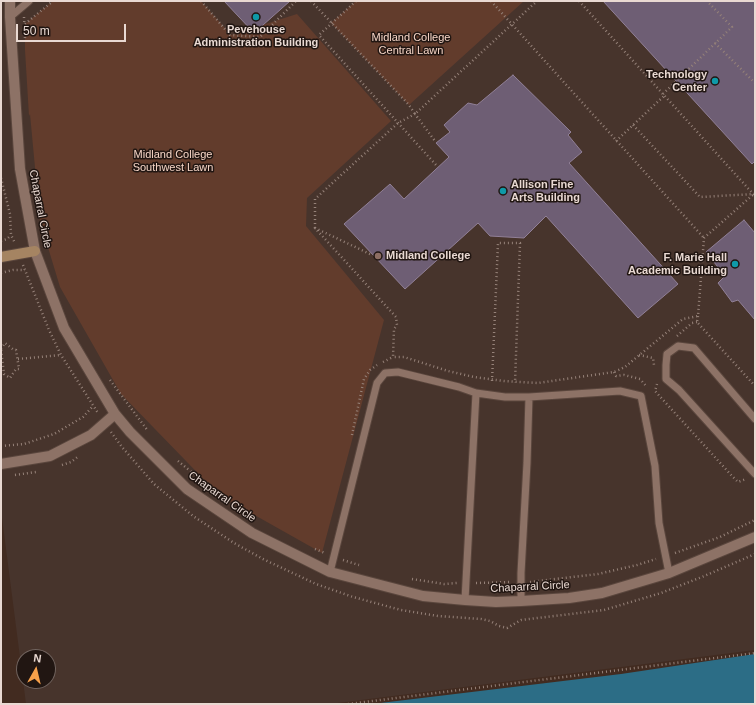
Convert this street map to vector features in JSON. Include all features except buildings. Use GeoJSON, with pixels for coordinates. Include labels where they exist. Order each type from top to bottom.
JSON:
{"type":"FeatureCollection","features":[{"type":"Feature","properties":{"kind":"street","name":"Chaparral Circle"},"geometry":{"type":"LineString","coordinates":[[10,1],[10,22],[20,169],[35,251],[64,328],[114,414],[187,489],[252,533],[330,572],[423,596],[465,600],[496,602],[521,601],[570,598],[602,593],[669,573],[755,537]]}},
{"type":"Feature","properties":{"kind":"street"},"geometry":{"type":"LineString","coordinates":[[1,257],[35,251]]}},
{"type":"Feature","properties":{"kind":"street"},"geometry":{"type":"LineString","coordinates":[[1,464],[50,456],[91,435],[114,414]]}},
{"type":"Feature","properties":{"kind":"lane"},"geometry":{"type":"LineString","coordinates":[[10,22],[30,1]]}},
{"type":"Feature","properties":{"kind":"lane"},"geometry":{"type":"LineString","coordinates":[[752,477],[680,390],[666,379],[667,354],[678,346],[694,348],[755,419]]}},
{"type":"Feature","properties":{"kind":"lane"},"geometry":{"type":"LineString","coordinates":[[330,572],[377,383],[385,373],[398,372],[476,393],[490,395],[529,398],[620,391],[641,396],[655,466],[659,523],[669,573]]}},
{"type":"Feature","properties":{"kind":"lane"},"geometry":{"type":"LineString","coordinates":[[465,600],[476,393]]}},
{"type":"Feature","properties":{"kind":"lane"},"geometry":{"type":"LineString","coordinates":[[521,601],[529,398]]}},
{"type":"Feature","properties":{"kind":"path"},"geometry":{"type":"LineString","coordinates":[[10,22],[25,24],[53,1]]}},
{"type":"Feature","properties":{"kind":"path"},"geometry":{"type":"LineString","coordinates":[[201,1],[230,35],[260,37],[296,1]]}},
{"type":"Feature","properties":{"kind":"path"},"geometry":{"type":"LineString","coordinates":[[312,1],[409,105],[414,114],[435,141]]}},
{"type":"Feature","properties":{"kind":"path"},"geometry":{"type":"LineString","coordinates":[[356,1],[319,35],[436,165]]}},
{"type":"Feature","properties":{"kind":"path"},"geometry":{"type":"LineString","coordinates":[[491,1],[704,238]]}},
{"type":"Feature","properties":{"kind":"path"},"geometry":{"type":"LineString","coordinates":[[537,1],[414,114],[398,123],[315,199],[315,228],[396,317],[393,357],[404,357],[474,378],[538,383],[614,372],[625,367],[683,319],[698,316]]}},
{"type":"Feature","properties":{"kind":"path"},"geometry":{"type":"LineString","coordinates":[[579,1],[755,194]]}},
{"type":"Feature","properties":{"kind":"path"},"geometry":{"type":"LineString","coordinates":[[616,140],[634,125],[732,27],[707,1]]}},
{"type":"Feature","properties":{"kind":"path"},"geometry":{"type":"LineString","coordinates":[[23,7],[25,43]]}},
{"type":"Feature","properties":{"kind":"path"},"geometry":{"type":"LineString","coordinates":[[716,43],[755,83]]}},
{"type":"Feature","properties":{"kind":"path"},"geometry":{"type":"LineString","coordinates":[[634,125],[700,197],[755,194]]}},
{"type":"Feature","properties":{"kind":"path"},"geometry":{"type":"LineString","coordinates":[[1,178],[10,214],[11,235],[49,330],[61,355],[105,423],[122,447],[154,484],[193,516],[234,543],[263,559],[316,584],[353,597],[401,610],[438,616],[481,619],[507,628],[521,620],[604,610],[661,593],[755,554]]}},
{"type":"Feature","properties":{"kind":"path"},"geometry":{"type":"LineString","coordinates":[[755,194],[704,238],[697,322],[755,386]]}},
{"type":"Feature","properties":{"kind":"path"},"geometry":{"type":"LineString","coordinates":[[315,228],[370,254]]}},
{"type":"Feature","properties":{"kind":"path"},"geometry":{"type":"LineString","coordinates":[[1,241],[11,235]]}},
{"type":"Feature","properties":{"kind":"path"},"geometry":{"type":"LineString","coordinates":[[490,395],[492,380],[498,243],[520,243],[515,382],[516,397]]}},
{"type":"Feature","properties":{"kind":"path"},"geometry":{"type":"LineString","coordinates":[[1,273],[13,270],[25,270]]}},
{"type":"Feature","properties":{"kind":"path"},"geometry":{"type":"LineString","coordinates":[[6,343],[16,350],[18,359],[19,368],[16,369],[10,378],[4,374],[1,349],[6,343]]}},
{"type":"Feature","properties":{"kind":"path"},"geometry":{"type":"LineString","coordinates":[[18,359],[61,355]]}},
{"type":"Feature","properties":{"kind":"path"},"geometry":{"type":"LineString","coordinates":[[639,355],[653,358],[657,371]]}},
{"type":"Feature","properties":{"kind":"path"},"geometry":{"type":"LineString","coordinates":[[614,372],[616,376],[624,375],[640,379],[649,390]]}},
{"type":"Feature","properties":{"kind":"path"},"geometry":{"type":"LineString","coordinates":[[652,393],[655,391],[659,377]]}},
{"type":"Feature","properties":{"kind":"path"},"geometry":{"type":"LineString","coordinates":[[109,378],[151,434]]}},
{"type":"Feature","properties":{"kind":"path"},"geometry":{"type":"LineString","coordinates":[[655,391],[738,482],[752,477]]}},
{"type":"Feature","properties":{"kind":"path"},"geometry":{"type":"LineString","coordinates":[[1,446],[24,444],[54,434],[83,417],[94,406]]}},
{"type":"Feature","properties":{"kind":"path"},"geometry":{"type":"LineString","coordinates":[[176,459],[219,495]]}},
{"type":"Feature","properties":{"kind":"path"},"geometry":{"type":"LineString","coordinates":[[409,579],[444,584],[521,582],[598,574],[637,565],[666,556],[720,537],[755,520]]}},
{"type":"Feature","properties":{"kind":"path"},"geometry":{"type":"LineString","coordinates":[[311,547],[322,553],[334,555],[345,561],[364,567]]}},
{"type":"Feature","properties":{"kind":"path"},"geometry":{"type":"LineString","coordinates":[[348,704],[755,653]]}},
{"type":"Feature","properties":{"kind":"shaded area","name":"Midland College"},"geometry":{"type":"Polygon","coordinates":[[[1,1],[755,1],[755,650],[330,704],[26,704],[24,689],[56,689],[56,649],[19,649],[1,510],[1,1]]]}},
{"type":"Feature","properties":{"kind":"green space","name":"Midland College Southwest Lawn"},"geometry":{"type":"Polygon","coordinates":[[[53,1],[201,1],[231,35],[297,14],[391,121],[307,198],[306,226],[384,320],[322,553],[219,495],[121,394],[60,287],[40,221],[30,114],[29,116],[25,50],[25,24],[53,1]]]}},
{"type":"Feature","properties":{"kind":"green space","name":"Midland College Central Lawn"},"geometry":{"type":"Polygon","coordinates":[[[356,1],[524,1],[409,105],[331,23],[356,1]]]}},
{"type":"Feature","properties":{"kind":"water"},"geometry":{"type":"Polygon","coordinates":[[[755,654],[755,704],[372,704],[621,674],[755,654]]]}},
{"type":"Feature","properties":{"kind":"place","name":"Pevehouse Administration Building"},"geometry":{"type":"Point","coordinates":[256,17]}},
{"type":"Feature","properties":{"kind":"place","name":"Technology Center"},"geometry":{"type":"Point","coordinates":[715,81]}},
{"type":"Feature","properties":{"kind":"place","name":"Allison Fine Arts Building"},"geometry":{"type":"Point","coordinates":[503,191]}},
{"type":"Feature","properties":{"kind":"place","name":"Midland College"},"geometry":{"type":"Point","coordinates":[378,256]}},
{"type":"Feature","properties":{"kind":"place","name":"F. Marie Hall Academic Building"},"geometry":{"type":"Point","coordinates":[735,264]}}]}
